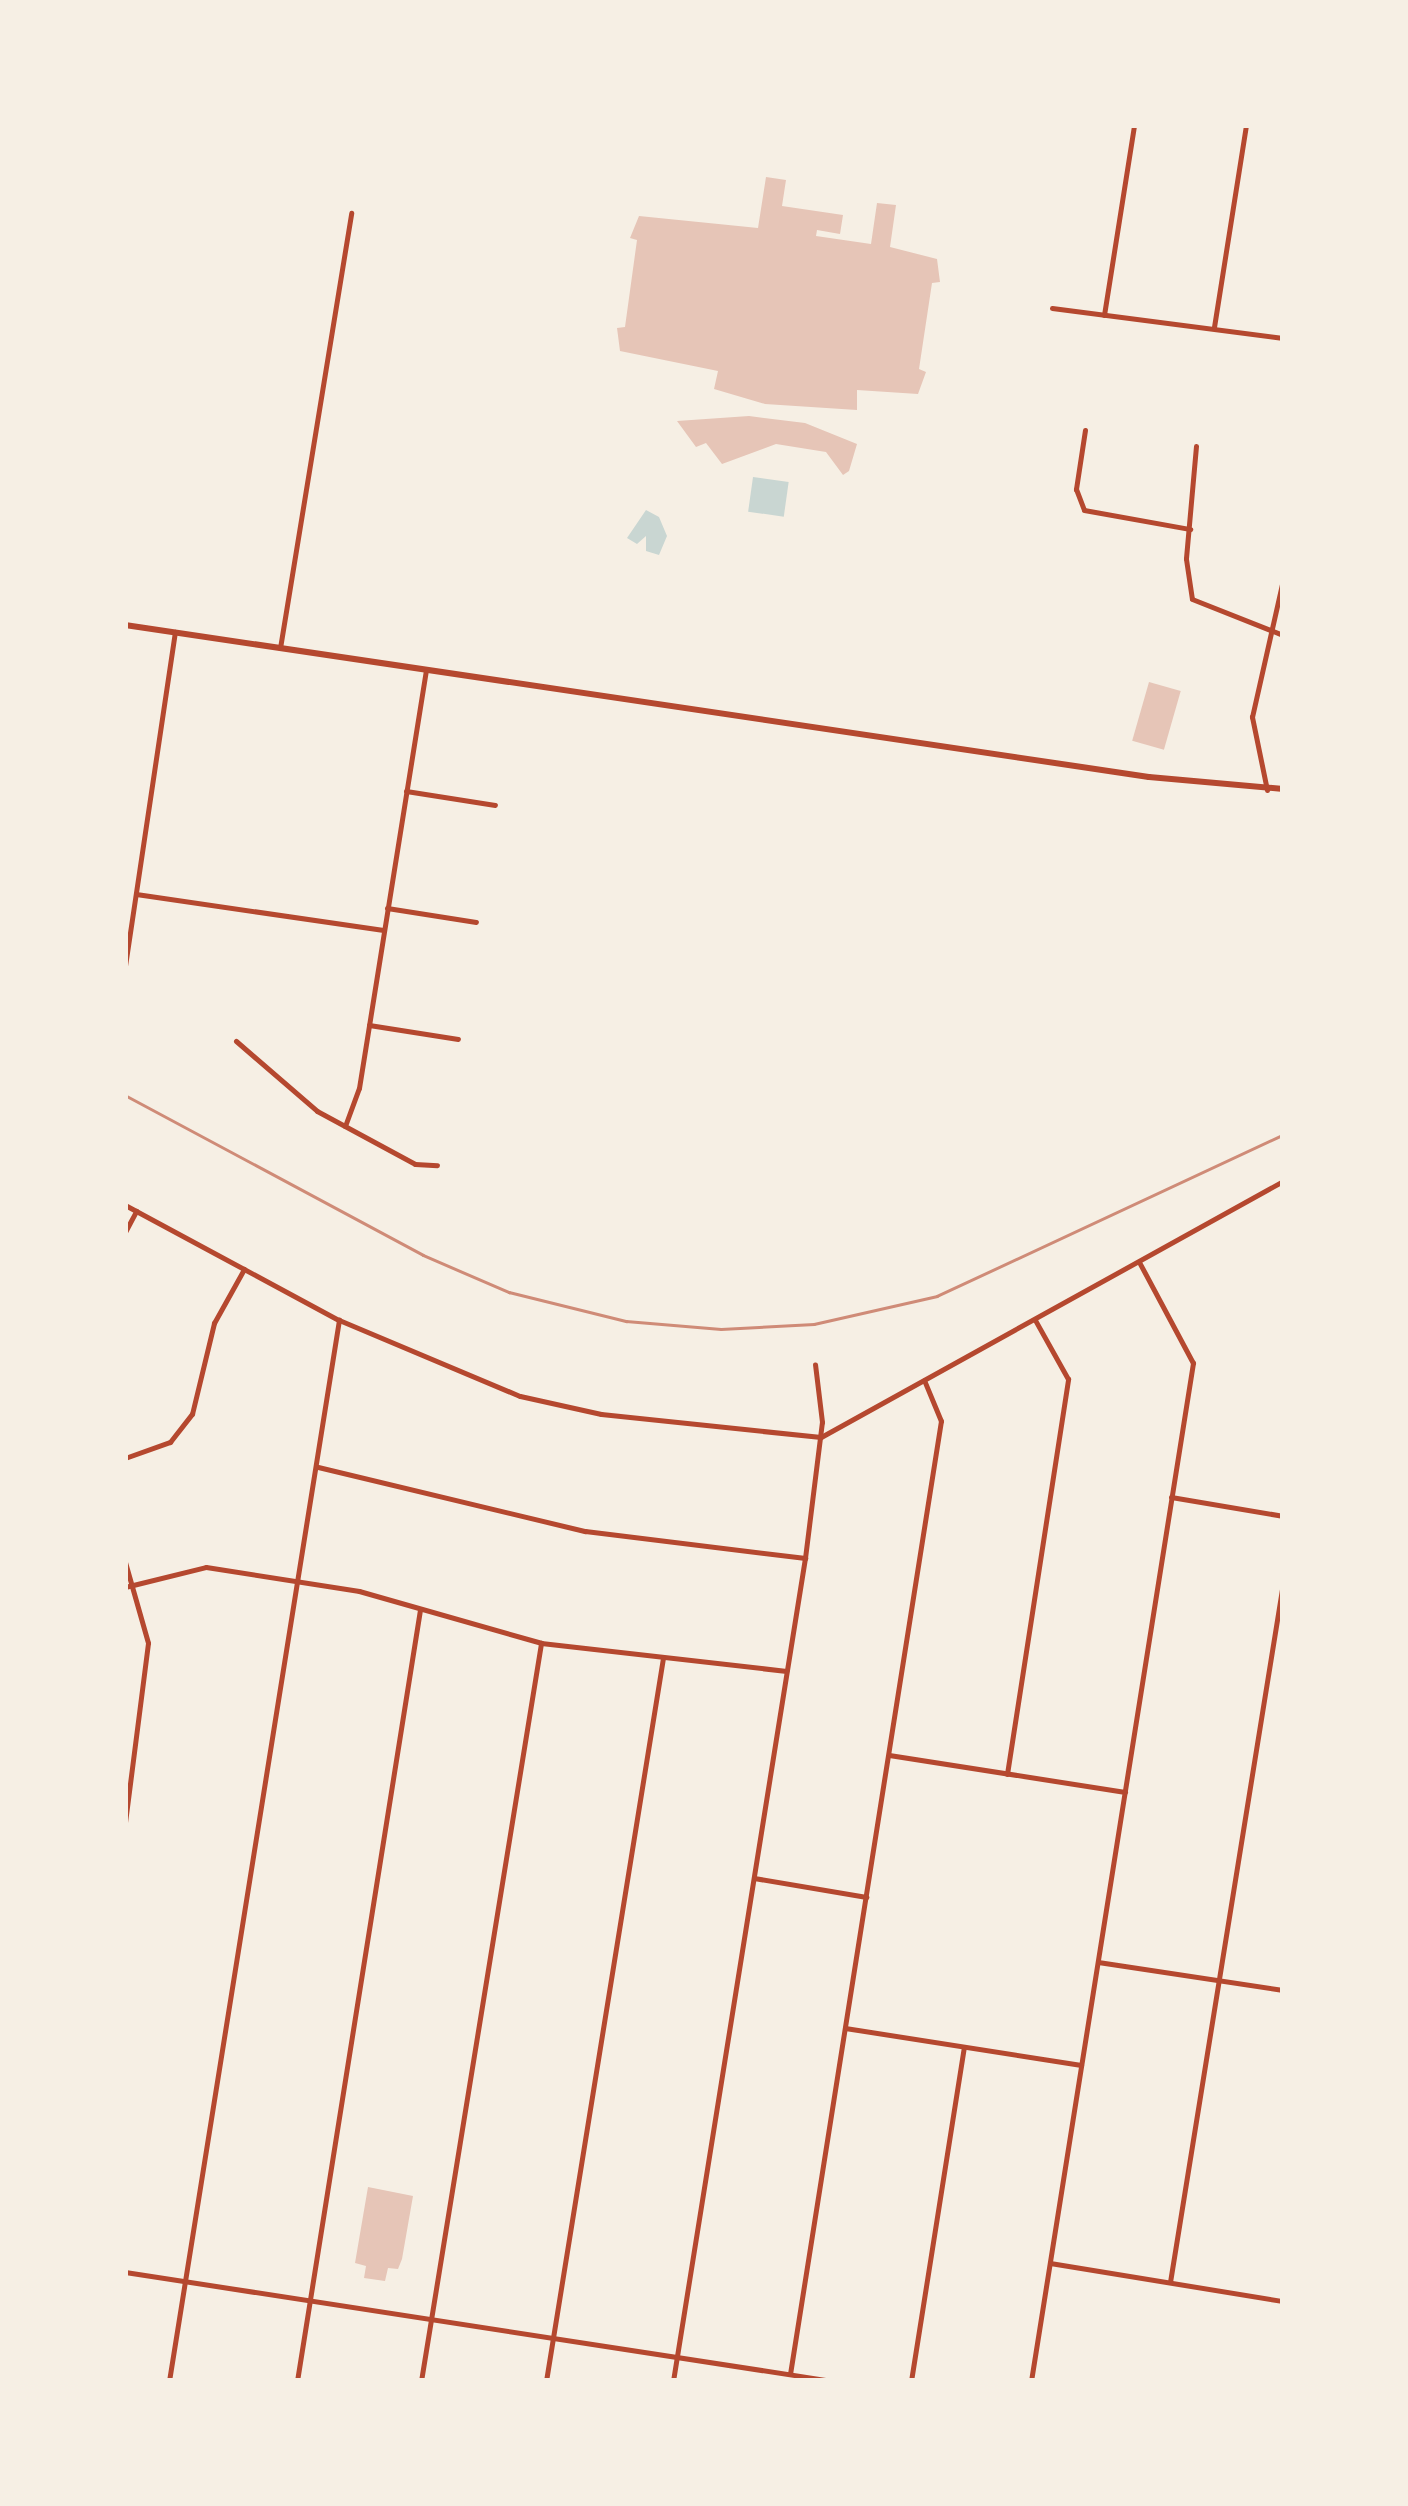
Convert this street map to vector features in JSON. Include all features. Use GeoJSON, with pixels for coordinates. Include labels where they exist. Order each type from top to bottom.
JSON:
{"type":"FeatureCollection","features":[{"type":"Feature","properties":{"kind":"main road"},"geometry":{"type":"LineString","coordinates":[[125,625],[1283,790]]}},
{"type":"Feature","properties":{"kind":"street"},"geometry":{"type":"LineString","coordinates":[[1104,316],[1134,125]]}},
{"type":"Feature","properties":{"kind":"street"},"geometry":{"type":"LineString","coordinates":[[1214,326],[1246,125]]}},
{"type":"Feature","properties":{"kind":"street"},"geometry":{"type":"LineString","coordinates":[[280,648],[350,213]]}},
{"type":"Feature","properties":{"kind":"street"},"geometry":{"type":"LineString","coordinates":[[1052,308],[1214,326],[1283,338]]}},
{"type":"Feature","properties":{"kind":"street"},"geometry":{"type":"LineString","coordinates":[[1085,430],[1076,489],[1084,510],[1190,529]]}},
{"type":"Feature","properties":{"kind":"street"},"geometry":{"type":"LineString","coordinates":[[1196,446],[1187,570],[1196,604],[1283,635]]}},
{"type":"Feature","properties":{"kind":"street"},"geometry":{"type":"LineString","coordinates":[[1267,790],[1252,717],[1283,579]]}},
{"type":"Feature","properties":{"kind":"street"},"geometry":{"type":"LineString","coordinates":[[125,966],[175,632]]}},
{"type":"Feature","properties":{"kind":"street"},"geometry":{"type":"LineString","coordinates":[[345,1126],[356,1104],[426,670]]}},
{"type":"Feature","properties":{"kind":"street"},"geometry":{"type":"LineString","coordinates":[[406,791],[495,804]]}},
{"type":"Feature","properties":{"kind":"street"},"geometry":{"type":"LineString","coordinates":[[136,894],[383,930]]}},
{"type":"Feature","properties":{"kind":"street"},"geometry":{"type":"LineString","coordinates":[[387,908],[476,922]]}},
{"type":"Feature","properties":{"kind":"street"},"geometry":{"type":"LineString","coordinates":[[369,1025],[458,1039]]}},
{"type":"Feature","properties":{"kind":"street"},"geometry":{"type":"LineString","coordinates":[[236,1040],[306,1103],[415,1164],[437,1166]]}},
{"type":"Feature","properties":{"kind":"street"},"geometry":{"type":"LineString","coordinates":[[125,1205],[339,1320],[520,1396],[600,1414],[821,1437],[1283,1181]]}},
{"type":"Feature","properties":{"kind":"street"},"geometry":{"type":"LineString","coordinates":[[125,1232],[136,1210]]}},
{"type":"Feature","properties":{"kind":"street"},"geometry":{"type":"LineString","coordinates":[[1031,2381],[1193,1363],[1139,1262]]}},
{"type":"Feature","properties":{"kind":"street"},"geometry":{"type":"LineString","coordinates":[[125,1458],[170,1442],[192,1414],[214,1324],[244,1269]]}},
{"type":"Feature","properties":{"kind":"street"},"geometry":{"type":"LineString","coordinates":[[1007,1774],[1068,1379],[1035,1319]]}},
{"type":"Feature","properties":{"kind":"street"},"geometry":{"type":"LineString","coordinates":[[170,2381],[339,1320]]}},
{"type":"Feature","properties":{"kind":"street"},"geometry":{"type":"LineString","coordinates":[[673,2381],[805,1558],[821,1437],[815,1364]]}},
{"type":"Feature","properties":{"kind":"street"},"geometry":{"type":"LineString","coordinates":[[790,2374],[941,1422],[924,1380]]}},
{"type":"Feature","properties":{"kind":"street"},"geometry":{"type":"LineString","coordinates":[[316,1466],[584,1532],[805,1558]]}},
{"type":"Feature","properties":{"kind":"street"},"geometry":{"type":"LineString","coordinates":[[1171,1497],[1283,1516]]}},
{"type":"Feature","properties":{"kind":"street"},"geometry":{"type":"LineString","coordinates":[[125,1562],[148,1643],[125,1823]]}},
{"type":"Feature","properties":{"kind":"street"},"geometry":{"type":"LineString","coordinates":[[129,1586],[206,1568],[297,1581],[541,1643],[786,1671]]}},
{"type":"Feature","properties":{"kind":"street"},"geometry":{"type":"LineString","coordinates":[[1170,2282],[1283,1582]]}},
{"type":"Feature","properties":{"kind":"street"},"geometry":{"type":"LineString","coordinates":[[296,2381],[420,1610]]}},
{"type":"Feature","properties":{"kind":"street"},"geometry":{"type":"LineString","coordinates":[[421,2381],[541,1643]]}},
{"type":"Feature","properties":{"kind":"street"},"geometry":{"type":"LineString","coordinates":[[546,2381],[663,1658]]}},
{"type":"Feature","properties":{"kind":"street"},"geometry":{"type":"LineString","coordinates":[[889,1755],[1125,1792]]}},
{"type":"Feature","properties":{"kind":"street"},"geometry":{"type":"LineString","coordinates":[[754,1878],[866,1897]]}},
{"type":"Feature","properties":{"kind":"street"},"geometry":{"type":"LineString","coordinates":[[1098,1962],[1283,1990]]}},
{"type":"Feature","properties":{"kind":"street"},"geometry":{"type":"LineString","coordinates":[[845,2028],[1081,2065]]}},
{"type":"Feature","properties":{"kind":"street"},"geometry":{"type":"LineString","coordinates":[[911,2381],[964,2047]]}},
{"type":"Feature","properties":{"kind":"street"},"geometry":{"type":"LineString","coordinates":[[1050,2263],[1283,2301]]}},
{"type":"Feature","properties":{"kind":"street"},"geometry":{"type":"LineString","coordinates":[[125,2272],[832,2381]]}},
{"type":"Feature","properties":{"kind":"shaded area"},"geometry":{"type":"Polygon","coordinates":[[[753,477],[789,482],[784,517],[748,512],[753,477]]]}},
{"type":"Feature","properties":{"kind":"shaded area"},"geometry":{"type":"Polygon","coordinates":[[[646,510],[659,517],[667,536],[659,555],[646,551],[646,536],[637,544],[627,538],[646,510]]]}},
{"type":"Feature","properties":{"kind":"building"},"geometry":{"type":"Polygon","coordinates":[[[766,177],[786,180],[782,206],[843,215],[840,234],[817,230],[816,236],[871,244],[877,203],[896,205],[890,247],[937,259],[940,282],[932,283],[919,369],[926,372],[918,394],[857,390],[857,410],[765,404],[714,389],[718,371],[620,351],[617,328],[625,327],[637,240],[630,238],[639,216],[758,228],[766,177]]]}},
{"type":"Feature","properties":{"kind":"building"},"geometry":{"type":"Polygon","coordinates":[[[749,416],[805,423],[857,444],[849,471],[843,475],[826,452],[776,444],[722,464],[706,443],[696,447],[677,421],[749,416]]]}},
{"type":"Feature","properties":{"kind":"building"},"geometry":{"type":"Polygon","coordinates":[[[1149,682],[1181,691],[1164,750],[1132,741],[1149,682]]]}},
{"type":"Feature","properties":{"kind":"building"},"geometry":{"type":"Polygon","coordinates":[[[368,2187],[413,2196],[402,2259],[398,2269],[388,2268],[385,2281],[364,2278],[366,2266],[355,2263],[368,2187]]]}},
{"type":"Feature","properties":{"kind":"railway"},"geometry":{"type":"LineString","coordinates":[[125,1095],[423,1255],[509,1292],[626,1321],[721,1329],[814,1324],[937,1296],[1283,1135]]}}]}
